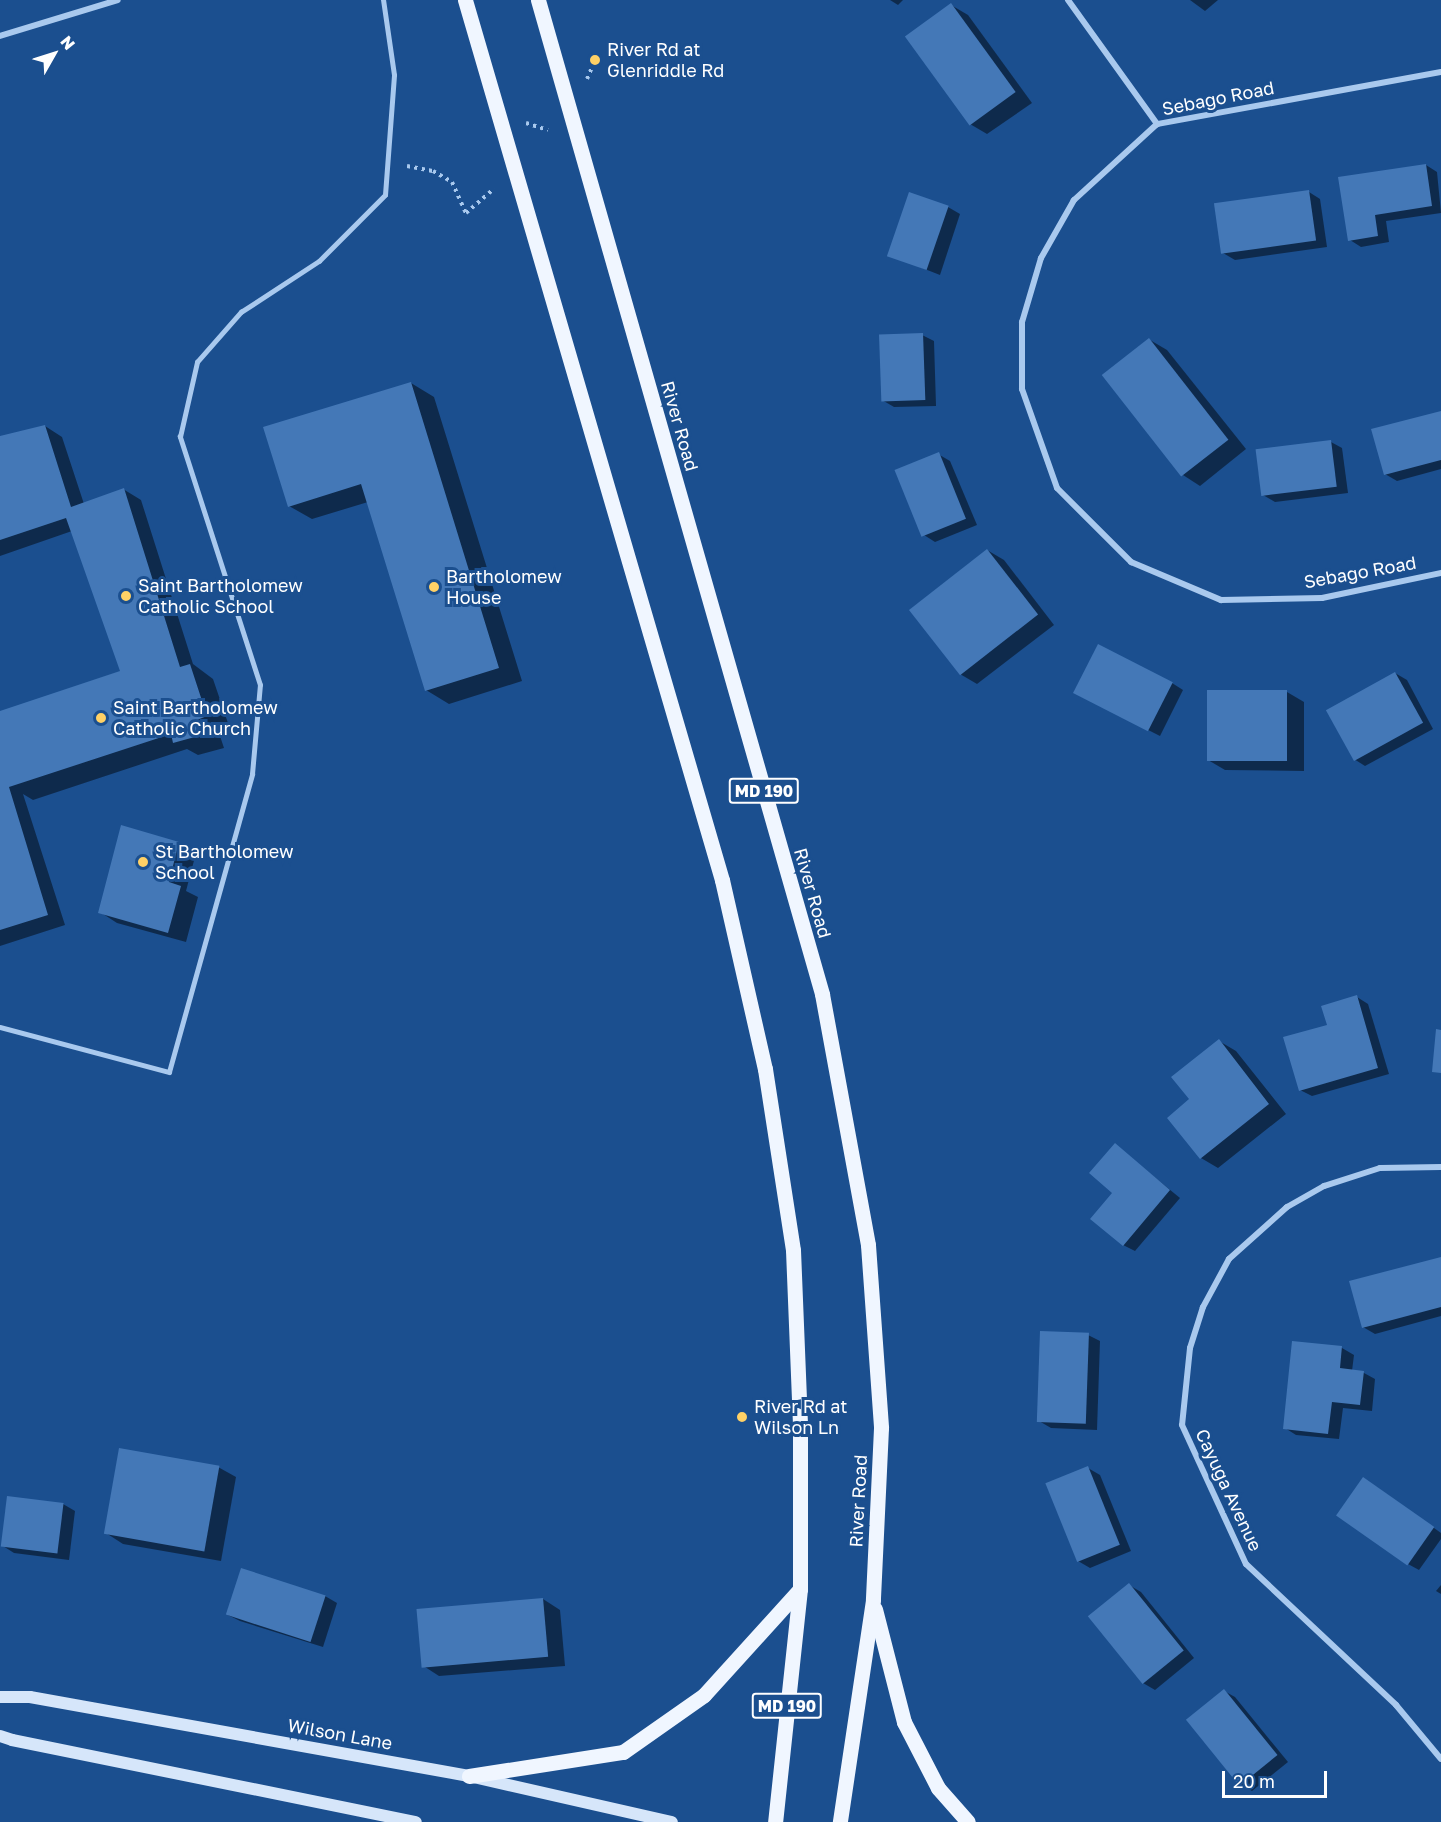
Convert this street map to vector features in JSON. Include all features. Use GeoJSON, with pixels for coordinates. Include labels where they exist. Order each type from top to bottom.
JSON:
{"type":"FeatureCollection","features":[{"type":"Feature","properties":{"kind":"main road","name":"MD 190"},"geometry":{"type":"LineString","coordinates":[[465,0],[722,880],[765,1069],[793,1250],[800,1424],[800,1589],[775,1822]]}},
{"type":"Feature","properties":{"kind":"main road","name":"River Road"},"geometry":{"type":"LineString","coordinates":[[538,0],[822,994],[868,1245],[881,1428],[873,1600],[840,1822]]}},
{"type":"Feature","properties":{"kind":"main road"},"geometry":{"type":"LineString","coordinates":[[469,1776],[623,1752],[704,1695],[800,1589]]}},
{"type":"Feature","properties":{"kind":"main road"},"geometry":{"type":"LineString","coordinates":[[873,1600],[904,1722],[938,1788],[969,1822]]}},
{"type":"Feature","properties":{"kind":"main road","name":"Wilson Lane"},"geometry":{"type":"LineString","coordinates":[[0,1697],[30,1697],[469,1776],[672,1822]]}},
{"type":"Feature","properties":{"kind":"main road"},"geometry":{"type":"LineString","coordinates":[[0,1736],[416,1822]]}},
{"type":"Feature","properties":{"kind":"street"},"geometry":{"type":"LineString","coordinates":[[0,36],[118,0]]}},
{"type":"Feature","properties":{"kind":"street"},"geometry":{"type":"LineString","coordinates":[[1068,0],[1157,124]]}},
{"type":"Feature","properties":{"kind":"street","name":"Sebago Road"},"geometry":{"type":"LineString","coordinates":[[1441,72],[1157,124],[1074,200],[1041,258],[1022,322],[1022,389],[1057,489],[1131,562],[1221,600],[1322,598],[1441,573]]}},
{"type":"Feature","properties":{"kind":"street","name":"Cayuga Avenue"},"geometry":{"type":"LineString","coordinates":[[1441,1167],[1380,1168],[1324,1186],[1287,1207],[1229,1259],[1203,1307],[1190,1348],[1182,1425],[1246,1564],[1396,1705],[1441,1759]]}},
{"type":"Feature","properties":{"kind":"lane"},"geometry":{"type":"LineString","coordinates":[[0,1026],[169,1072],[252,774],[260,685],[180,436],[197,362],[241,312],[319,261],[385,195],[394,75],[383,0]]}},
{"type":"Feature","properties":{"kind":"building"},"geometry":{"type":"Polygon","coordinates":[[[951,3],[1016,92],[970,125],[905,37],[951,3]]]}},
{"type":"Feature","properties":{"kind":"building"},"geometry":{"type":"Polygon","coordinates":[[[1426,164],[1432,206],[1375,215],[1378,236],[1348,241],[1338,177],[1426,164]]]}},
{"type":"Feature","properties":{"kind":"building"},"geometry":{"type":"Polygon","coordinates":[[[1309,190],[1316,241],[1221,254],[1214,203],[1309,190]]]}},
{"type":"Feature","properties":{"kind":"building"},"geometry":{"type":"Polygon","coordinates":[[[909,192],[949,206],[927,270],[887,256],[909,192]]]}},
{"type":"Feature","properties":{"kind":"building"},"geometry":{"type":"Polygon","coordinates":[[[923,333],[925,400],[881,401],[879,335],[923,333]]]}},
{"type":"Feature","properties":{"kind":"building"},"geometry":{"type":"Polygon","coordinates":[[[1149,338],[1228,440],[1181,477],[1102,375],[1149,338]]]}},
{"type":"Feature","properties":{"kind":"building","name":"Bartholomew House"},"geometry":{"type":"Polygon","coordinates":[[[411,382],[499,668],[425,691],[361,484],[288,507],[263,427],[411,382]]]}},
{"type":"Feature","properties":{"kind":"building"},"geometry":{"type":"Polygon","coordinates":[[[1441,411],[1441,460],[1384,475],[1371,429],[1441,411]]]}},
{"type":"Feature","properties":{"kind":"building"},"geometry":{"type":"Polygon","coordinates":[[[45,425],[71,507],[124,488],[180,667],[190,664],[207,716],[197,720],[202,735],[173,743],[171,734],[9,787],[48,915],[0,930],[0,711],[120,671],[66,518],[0,540],[0,436],[45,425]]]}},
{"type":"Feature","properties":{"kind":"building"},"geometry":{"type":"Polygon","coordinates":[[[1331,440],[1337,487],[1261,496],[1256,449],[1331,440]]]}},
{"type":"Feature","properties":{"kind":"building"},"geometry":{"type":"Polygon","coordinates":[[[939,452],[966,519],[921,537],[894,470],[939,452]]]}},
{"type":"Feature","properties":{"kind":"building"},"geometry":{"type":"Polygon","coordinates":[[[987,549],[1038,614],[960,675],[909,610],[987,549]]]}},
{"type":"Feature","properties":{"kind":"building"},"geometry":{"type":"Polygon","coordinates":[[[1098,644],[1173,682],[1148,731],[1073,693],[1098,644]]]}},
{"type":"Feature","properties":{"kind":"building"},"geometry":{"type":"Polygon","coordinates":[[[1395,672],[1423,723],[1354,761],[1326,710],[1395,672]]]}},
{"type":"Feature","properties":{"kind":"building"},"geometry":{"type":"Polygon","coordinates":[[[1207,690],[1287,690],[1287,761],[1207,761],[1207,690]]]}},
{"type":"Feature","properties":{"kind":"building","name":"St Bartholomew School"},"geometry":{"type":"Polygon","coordinates":[[[121,825],[179,842],[169,882],[181,886],[168,933],[98,913],[121,825]]]}},
{"type":"Feature","properties":{"kind":"building"},"geometry":{"type":"Polygon","coordinates":[[[1357,995],[1378,1068],[1299,1091],[1283,1037],[1327,1025],[1321,1006],[1357,995]]]}},
{"type":"Feature","properties":{"kind":"building"},"geometry":{"type":"Polygon","coordinates":[[[1436,1029],[1441,1030],[1441,1073],[1432,1072],[1436,1029]]]}},
{"type":"Feature","properties":{"kind":"building"},"geometry":{"type":"Polygon","coordinates":[[[1219,1039],[1269,1104],[1200,1159],[1167,1118],[1189,1099],[1171,1077],[1219,1039]]]}},
{"type":"Feature","properties":{"kind":"building"},"geometry":{"type":"Polygon","coordinates":[[[1115,1143],[1170,1190],[1123,1246],[1090,1219],[1112,1193],[1089,1173],[1115,1143]]]}},
{"type":"Feature","properties":{"kind":"building"},"geometry":{"type":"Polygon","coordinates":[[[1441,1257],[1441,1307],[1362,1328],[1349,1281],[1441,1257]]]}},
{"type":"Feature","properties":{"kind":"building"},"geometry":{"type":"Polygon","coordinates":[[[1040,1331],[1089,1333],[1086,1424],[1037,1422],[1040,1331]]]}},
{"type":"Feature","properties":{"kind":"building"},"geometry":{"type":"Polygon","coordinates":[[[1292,1341],[1342,1346],[1340,1368],[1364,1371],[1360,1405],[1332,1402],[1328,1434],[1283,1429],[1292,1341]]]}},
{"type":"Feature","properties":{"kind":"building"},"geometry":{"type":"Polygon","coordinates":[[[119,1448],[219,1466],[204,1551],[104,1534],[119,1448]]]}},
{"type":"Feature","properties":{"kind":"building"},"geometry":{"type":"Polygon","coordinates":[[[1088,1466],[1120,1545],[1077,1562],[1045,1483],[1088,1466]]]}},
{"type":"Feature","properties":{"kind":"building"},"geometry":{"type":"Polygon","coordinates":[[[1363,1477],[1434,1527],[1407,1565],[1336,1516],[1363,1477]]]}},
{"type":"Feature","properties":{"kind":"building"},"geometry":{"type":"Polygon","coordinates":[[[7,1496],[64,1503],[57,1554],[1,1547],[7,1496]]]}},
{"type":"Feature","properties":{"kind":"building"},"geometry":{"type":"Polygon","coordinates":[[[241,1568],[326,1596],[311,1642],[226,1615],[241,1568]]]}},
{"type":"Feature","properties":{"kind":"building"},"geometry":{"type":"Polygon","coordinates":[[[1129,1583],[1184,1651],[1143,1684],[1088,1616],[1129,1583]]]}},
{"type":"Feature","properties":{"kind":"building"},"geometry":{"type":"Polygon","coordinates":[[[543,1598],[548,1657],[422,1668],[416,1609],[543,1598]]]}},
{"type":"Feature","properties":{"kind":"building"},"geometry":{"type":"Polygon","coordinates":[[[1224,1689],[1277,1755],[1239,1786],[1186,1720],[1224,1689]]]}},
{"type":"Feature","properties":{"kind":"place","name":"River Rd at Glenriddle Rd"},"geometry":{"type":"Point","coordinates":[595,60]}},
{"type":"Feature","properties":{"kind":"place","name":"Bartholomew House"},"geometry":{"type":"Point","coordinates":[434,587]}},
{"type":"Feature","properties":{"kind":"place","name":"Saint Bartholomew Catholic School"},"geometry":{"type":"Point","coordinates":[126,596]}},
{"type":"Feature","properties":{"kind":"place","name":"Saint Bartholomew Catholic Church"},"geometry":{"type":"Point","coordinates":[101,718]}},
{"type":"Feature","properties":{"kind":"place","name":"St Bartholomew School"},"geometry":{"type":"Point","coordinates":[143,862]}},
{"type":"Feature","properties":{"kind":"place","name":"River Rd at Wilson Ln"},"geometry":{"type":"Point","coordinates":[742,1417]}}]}
